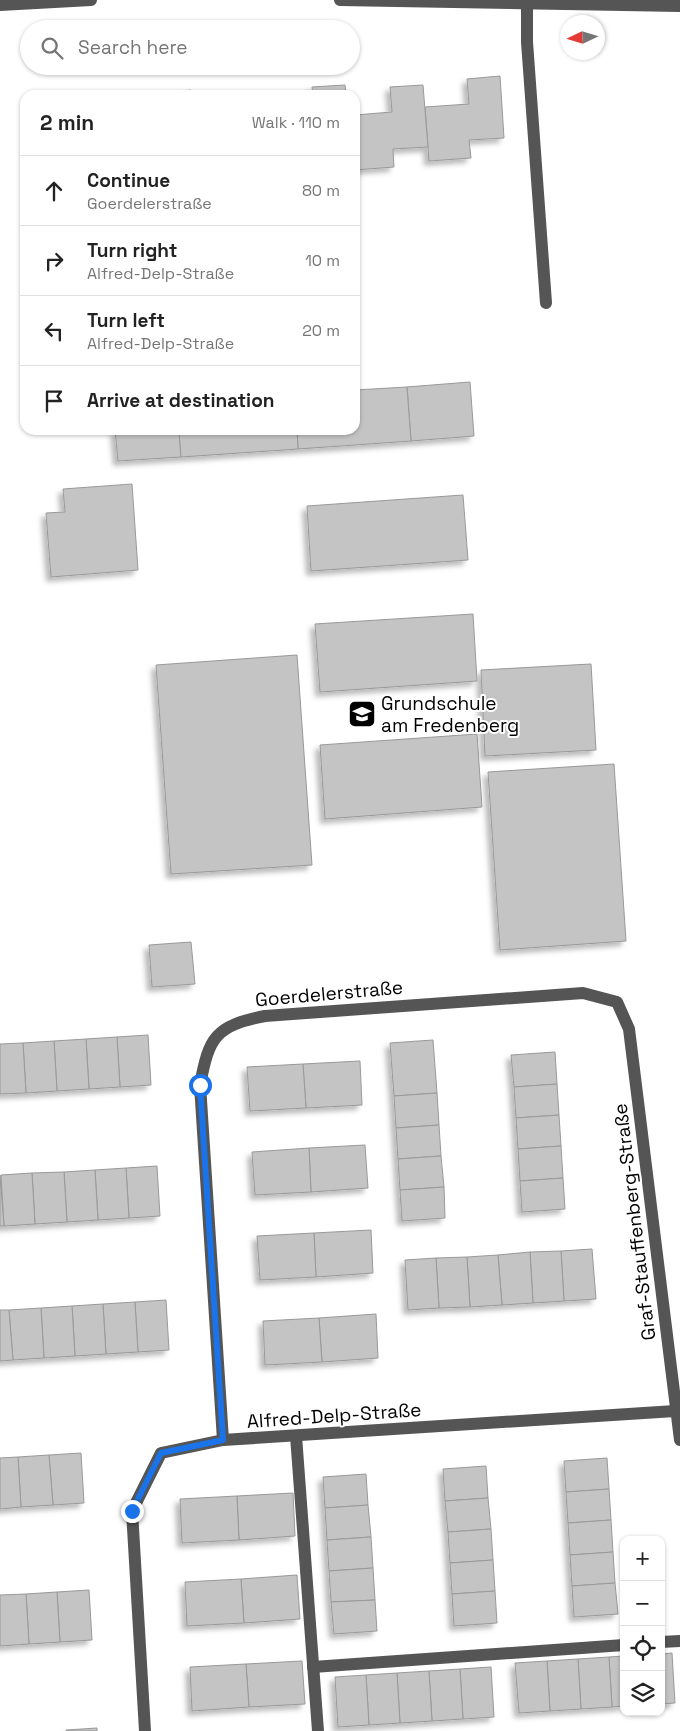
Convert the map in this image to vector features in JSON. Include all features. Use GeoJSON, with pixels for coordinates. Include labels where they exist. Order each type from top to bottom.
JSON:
{"type":"FeatureCollection","features":[{"type":"Feature","properties":{"kind":"street"},"geometry":{"type":"LineString","coordinates":[[0,5],[91,0]]}},
{"type":"Feature","properties":{"kind":"street"},"geometry":{"type":"LineString","coordinates":[[340,0],[680,6]]}},
{"type":"Feature","properties":{"kind":"street"},"geometry":{"type":"LineString","coordinates":[[526,2],[546,303]]}},
{"type":"Feature","properties":{"kind":"street","name":"Goerdelerstraße"},"geometry":{"type":"LineString","coordinates":[[223,1440],[200,1085],[205,1056],[215,1036],[238,1021],[264,1016],[583,993],[617,1002]]}},
{"type":"Feature","properties":{"kind":"street","name":"Graf-Stauffenberg-Straße"},"geometry":{"type":"LineString","coordinates":[[617,1002],[629,1030],[680,1440]]}},
{"type":"Feature","properties":{"kind":"street","name":"Alfred-Delp-Straße"},"geometry":{"type":"LineString","coordinates":[[145,1731],[132,1511],[161,1453],[223,1440],[676,1411]]}},
{"type":"Feature","properties":{"kind":"street"},"geometry":{"type":"LineString","coordinates":[[296,1436],[318,1731]]}},
{"type":"Feature","properties":{"kind":"street"},"geometry":{"type":"LineString","coordinates":[[665,1642],[680,1641]]}},
{"type":"Feature","properties":{"kind":"street"},"geometry":{"type":"LineString","coordinates":[[313,1667],[620,1645]]}},
{"type":"Feature","properties":{"kind":"building"},"geometry":{"type":"Polygon","coordinates":[[[500,76],[504,138],[469,140],[471,158],[429,161],[425,107],[469,104],[467,79],[500,76]]]}},
{"type":"Feature","properties":{"kind":"building"},"geometry":{"type":"Polygon","coordinates":[[[345,85],[346,90],[312,90],[312,87],[345,85]]]}},
{"type":"Feature","properties":{"kind":"building"},"geometry":{"type":"Polygon","coordinates":[[[423,85],[428,147],[393,149],[394,167],[360,170],[360,115],[392,112],[390,87],[423,85]]]}},
{"type":"Feature","properties":{"kind":"building"},"geometry":{"type":"Polygon","coordinates":[[[470,382],[474,436],[411,441],[407,387],[470,382]]]}},
{"type":"Feature","properties":{"kind":"building"},"geometry":{"type":"Polygon","coordinates":[[[407,387],[411,441],[298,449],[297,435],[360,435],[360,390],[407,387]]]}},
{"type":"Feature","properties":{"kind":"building"},"geometry":{"type":"Polygon","coordinates":[[[115,435],[179,435],[181,457],[118,461],[115,435]]]}},
{"type":"Feature","properties":{"kind":"building"},"geometry":{"type":"Polygon","coordinates":[[[179,435],[297,435],[298,449],[181,457],[179,435]]]}},
{"type":"Feature","properties":{"kind":"building"},"geometry":{"type":"Polygon","coordinates":[[[132,484],[138,570],[51,577],[46,513],[65,512],[63,489],[132,484]]]}},
{"type":"Feature","properties":{"kind":"building"},"geometry":{"type":"Polygon","coordinates":[[[463,495],[468,560],[311,571],[307,506],[463,495]]]}},
{"type":"Feature","properties":{"kind":"building"},"geometry":{"type":"Polygon","coordinates":[[[473,614],[477,681],[320,692],[315,624],[473,614]]]}},
{"type":"Feature","properties":{"kind":"building"},"geometry":{"type":"Polygon","coordinates":[[[297,655],[312,865],[171,874],[156,665],[297,655]]]}},
{"type":"Feature","properties":{"kind":"building"},"geometry":{"type":"Polygon","coordinates":[[[591,664],[596,750],[485,756],[481,670],[591,664]]]}},
{"type":"Feature","properties":{"kind":"building"},"geometry":{"type":"Polygon","coordinates":[[[477,734],[482,807],[325,819],[320,745],[477,734]]]}},
{"type":"Feature","properties":{"kind":"building"},"geometry":{"type":"Polygon","coordinates":[[[614,764],[626,941],[500,950],[488,772],[614,764]]]}},
{"type":"Feature","properties":{"kind":"building"},"geometry":{"type":"Polygon","coordinates":[[[191,942],[195,984],[152,987],[149,945],[191,942]]]}},
{"type":"Feature","properties":{"kind":"building"},"geometry":{"type":"Polygon","coordinates":[[[148,1035],[151,1085],[120,1087],[117,1037],[148,1035]]]}},
{"type":"Feature","properties":{"kind":"building"},"geometry":{"type":"Polygon","coordinates":[[[117,1037],[120,1087],[89,1089],[86,1039],[117,1037]]]}},
{"type":"Feature","properties":{"kind":"building"},"geometry":{"type":"Polygon","coordinates":[[[86,1039],[89,1089],[57,1091],[54,1041],[86,1039]]]}},
{"type":"Feature","properties":{"kind":"building"},"geometry":{"type":"Polygon","coordinates":[[[433,1040],[437,1093],[394,1096],[390,1043],[433,1040]]]}},
{"type":"Feature","properties":{"kind":"building"},"geometry":{"type":"Polygon","coordinates":[[[54,1041],[57,1091],[26,1093],[23,1043],[54,1041]]]}},
{"type":"Feature","properties":{"kind":"building"},"geometry":{"type":"Polygon","coordinates":[[[23,1043],[26,1093],[0,1094],[0,1044],[23,1043]]]}},
{"type":"Feature","properties":{"kind":"building"},"geometry":{"type":"Polygon","coordinates":[[[555,1052],[557,1084],[514,1087],[511,1055],[555,1052]]]}},
{"type":"Feature","properties":{"kind":"building"},"geometry":{"type":"Polygon","coordinates":[[[360,1061],[362,1105],[306,1108],[303,1064],[360,1061]]]}},
{"type":"Feature","properties":{"kind":"building"},"geometry":{"type":"Polygon","coordinates":[[[303,1064],[306,1108],[250,1111],[247,1067],[303,1064]]]}},
{"type":"Feature","properties":{"kind":"building"},"geometry":{"type":"Polygon","coordinates":[[[557,1084],[559,1115],[516,1118],[514,1087],[557,1084]]]}},
{"type":"Feature","properties":{"kind":"building"},"geometry":{"type":"Polygon","coordinates":[[[437,1093],[439,1125],[396,1128],[394,1096],[437,1093]]]}},
{"type":"Feature","properties":{"kind":"building"},"geometry":{"type":"Polygon","coordinates":[[[559,1115],[561,1146],[518,1149],[516,1118],[559,1115]]]}},
{"type":"Feature","properties":{"kind":"building"},"geometry":{"type":"Polygon","coordinates":[[[439,1125],[441,1156],[398,1159],[396,1128],[439,1125]]]}},
{"type":"Feature","properties":{"kind":"building"},"geometry":{"type":"Polygon","coordinates":[[[365,1145],[368,1188],[311,1192],[309,1148],[365,1145]]]}},
{"type":"Feature","properties":{"kind":"building"},"geometry":{"type":"Polygon","coordinates":[[[561,1146],[563,1178],[520,1181],[518,1149],[561,1146]]]}},
{"type":"Feature","properties":{"kind":"building"},"geometry":{"type":"Polygon","coordinates":[[[309,1148],[311,1192],[255,1195],[252,1152],[309,1148]]]}},
{"type":"Feature","properties":{"kind":"building"},"geometry":{"type":"Polygon","coordinates":[[[441,1156],[444,1187],[400,1190],[398,1159],[441,1156]]]}},
{"type":"Feature","properties":{"kind":"building"},"geometry":{"type":"Polygon","coordinates":[[[157,1166],[160,1216],[129,1218],[126,1168],[157,1166]]]}},
{"type":"Feature","properties":{"kind":"building"},"geometry":{"type":"Polygon","coordinates":[[[126,1168],[129,1218],[98,1220],[95,1170],[126,1168]]]}},
{"type":"Feature","properties":{"kind":"building"},"geometry":{"type":"Polygon","coordinates":[[[95,1170],[98,1220],[67,1222],[64,1172],[95,1170]]]}},
{"type":"Feature","properties":{"kind":"building"},"geometry":{"type":"Polygon","coordinates":[[[64,1172],[67,1222],[35,1224],[32,1173],[64,1172]]]}},
{"type":"Feature","properties":{"kind":"building"},"geometry":{"type":"Polygon","coordinates":[[[32,1173],[35,1224],[4,1226],[1,1175],[32,1173]]]}},
{"type":"Feature","properties":{"kind":"building"},"geometry":{"type":"Polygon","coordinates":[[[0,1175],[4,1226],[0,1226],[0,1175]]]}},
{"type":"Feature","properties":{"kind":"building"},"geometry":{"type":"Polygon","coordinates":[[[563,1178],[565,1209],[522,1212],[520,1181],[563,1178]]]}},
{"type":"Feature","properties":{"kind":"building"},"geometry":{"type":"Polygon","coordinates":[[[444,1187],[445,1218],[402,1221],[400,1190],[444,1187]]]}},
{"type":"Feature","properties":{"kind":"building"},"geometry":{"type":"Polygon","coordinates":[[[371,1230],[373,1273],[316,1277],[314,1233],[371,1230]]]}},
{"type":"Feature","properties":{"kind":"building"},"geometry":{"type":"Polygon","coordinates":[[[314,1233],[316,1277],[260,1280],[257,1236],[314,1233]]]}},
{"type":"Feature","properties":{"kind":"building"},"geometry":{"type":"Polygon","coordinates":[[[592,1249],[596,1299],[564,1301],[561,1251],[592,1249]]]}},
{"type":"Feature","properties":{"kind":"building"},"geometry":{"type":"Polygon","coordinates":[[[561,1251],[564,1301],[533,1303],[530,1252],[561,1251]]]}},
{"type":"Feature","properties":{"kind":"building"},"geometry":{"type":"Polygon","coordinates":[[[530,1252],[533,1303],[502,1305],[498,1255],[530,1252]]]}},
{"type":"Feature","properties":{"kind":"building"},"geometry":{"type":"Polygon","coordinates":[[[498,1255],[502,1305],[470,1307],[467,1257],[498,1255]]]}},
{"type":"Feature","properties":{"kind":"building"},"geometry":{"type":"Polygon","coordinates":[[[467,1257],[470,1307],[439,1308],[436,1258],[467,1257]]]}},
{"type":"Feature","properties":{"kind":"building"},"geometry":{"type":"Polygon","coordinates":[[[436,1258],[439,1308],[408,1310],[405,1260],[436,1258]]]}},
{"type":"Feature","properties":{"kind":"building"},"geometry":{"type":"Polygon","coordinates":[[[166,1300],[169,1350],[138,1352],[135,1302],[166,1300]]]}},
{"type":"Feature","properties":{"kind":"building"},"geometry":{"type":"Polygon","coordinates":[[[135,1302],[138,1352],[106,1354],[103,1304],[135,1302]]]}},
{"type":"Feature","properties":{"kind":"building"},"geometry":{"type":"Polygon","coordinates":[[[103,1304],[106,1354],[75,1356],[72,1306],[103,1304]]]}},
{"type":"Feature","properties":{"kind":"building"},"geometry":{"type":"Polygon","coordinates":[[[72,1306],[75,1356],[44,1358],[41,1308],[72,1306]]]}},
{"type":"Feature","properties":{"kind":"building"},"geometry":{"type":"Polygon","coordinates":[[[41,1308],[44,1358],[13,1360],[9,1310],[41,1308]]]}},
{"type":"Feature","properties":{"kind":"building"},"geometry":{"type":"Polygon","coordinates":[[[0,1310],[9,1310],[13,1360],[0,1361],[0,1310]]]}},
{"type":"Feature","properties":{"kind":"building"},"geometry":{"type":"Polygon","coordinates":[[[376,1314],[378,1358],[322,1362],[319,1318],[376,1314]]]}},
{"type":"Feature","properties":{"kind":"building"},"geometry":{"type":"Polygon","coordinates":[[[319,1318],[322,1362],[265,1365],[263,1321],[319,1318]]]}},
{"type":"Feature","properties":{"kind":"building"},"geometry":{"type":"Polygon","coordinates":[[[81,1453],[84,1503],[53,1505],[49,1455],[81,1453]]]}},
{"type":"Feature","properties":{"kind":"building"},"geometry":{"type":"Polygon","coordinates":[[[49,1455],[53,1505],[21,1507],[18,1457],[49,1455]]]}},
{"type":"Feature","properties":{"kind":"building"},"geometry":{"type":"Polygon","coordinates":[[[18,1457],[21,1507],[0,1509],[0,1458],[18,1457]]]}},
{"type":"Feature","properties":{"kind":"building"},"geometry":{"type":"Polygon","coordinates":[[[607,1458],[609,1489],[566,1492],[564,1461],[607,1458]]]}},
{"type":"Feature","properties":{"kind":"building"},"geometry":{"type":"Polygon","coordinates":[[[486,1466],[488,1498],[445,1501],[443,1469],[486,1466]]]}},
{"type":"Feature","properties":{"kind":"building"},"geometry":{"type":"Polygon","coordinates":[[[366,1474],[368,1505],[325,1508],[323,1477],[366,1474]]]}},
{"type":"Feature","properties":{"kind":"building"},"geometry":{"type":"Polygon","coordinates":[[[609,1489],[611,1520],[568,1523],[566,1492],[609,1489]]]}},
{"type":"Feature","properties":{"kind":"building"},"geometry":{"type":"Polygon","coordinates":[[[293,1493],[295,1536],[239,1540],[237,1496],[293,1493]]]}},
{"type":"Feature","properties":{"kind":"building"},"geometry":{"type":"Polygon","coordinates":[[[237,1496],[239,1540],[182,1543],[180,1499],[237,1496]]]}},
{"type":"Feature","properties":{"kind":"building"},"geometry":{"type":"Polygon","coordinates":[[[488,1498],[491,1529],[448,1532],[445,1501],[488,1498]]]}},
{"type":"Feature","properties":{"kind":"building"},"geometry":{"type":"Polygon","coordinates":[[[368,1505],[371,1537],[327,1540],[325,1508],[368,1505]]]}},
{"type":"Feature","properties":{"kind":"building"},"geometry":{"type":"Polygon","coordinates":[[[611,1520],[613,1552],[570,1555],[568,1523],[611,1520]]]}},
{"type":"Feature","properties":{"kind":"building"},"geometry":{"type":"Polygon","coordinates":[[[491,1529],[493,1560],[450,1563],[448,1532],[491,1529]]]}},
{"type":"Feature","properties":{"kind":"building"},"geometry":{"type":"Polygon","coordinates":[[[371,1537],[373,1568],[329,1571],[327,1540],[371,1537]]]}},
{"type":"Feature","properties":{"kind":"building"},"geometry":{"type":"Polygon","coordinates":[[[613,1552],[615,1583],[572,1586],[570,1555],[613,1552]]]}},
{"type":"Feature","properties":{"kind":"building"},"geometry":{"type":"Polygon","coordinates":[[[493,1560],[495,1591],[452,1594],[450,1563],[493,1560]]]}},
{"type":"Feature","properties":{"kind":"building"},"geometry":{"type":"Polygon","coordinates":[[[373,1568],[375,1600],[331,1602],[329,1571],[373,1568]]]}},
{"type":"Feature","properties":{"kind":"building"},"geometry":{"type":"Polygon","coordinates":[[[297,1575],[300,1619],[244,1623],[241,1579],[297,1575]]]}},
{"type":"Feature","properties":{"kind":"building"},"geometry":{"type":"Polygon","coordinates":[[[241,1579],[244,1623],[187,1626],[185,1582],[241,1579]]]}},
{"type":"Feature","properties":{"kind":"building"},"geometry":{"type":"Polygon","coordinates":[[[615,1583],[618,1614],[574,1617],[572,1586],[615,1583]]]}},
{"type":"Feature","properties":{"kind":"building"},"geometry":{"type":"Polygon","coordinates":[[[89,1590],[92,1640],[60,1642],[57,1592],[89,1590]]]}},
{"type":"Feature","properties":{"kind":"building"},"geometry":{"type":"Polygon","coordinates":[[[495,1591],[497,1623],[454,1626],[452,1594],[495,1591]]]}},
{"type":"Feature","properties":{"kind":"building"},"geometry":{"type":"Polygon","coordinates":[[[57,1592],[60,1642],[29,1644],[26,1594],[57,1592]]]}},
{"type":"Feature","properties":{"kind":"building"},"geometry":{"type":"Polygon","coordinates":[[[26,1594],[29,1644],[0,1646],[0,1595],[26,1594]]]}},
{"type":"Feature","properties":{"kind":"building"},"geometry":{"type":"Polygon","coordinates":[[[375,1600],[377,1631],[334,1634],[331,1602],[375,1600]]]}},
{"type":"Feature","properties":{"kind":"building"},"geometry":{"type":"Polygon","coordinates":[[[672,1653],[675,1703],[665,1704],[665,1654],[672,1653]]]}},
{"type":"Feature","properties":{"kind":"building"},"geometry":{"type":"Polygon","coordinates":[[[620,1656],[620,1706],[612,1707],[609,1657],[620,1656]]]}},
{"type":"Feature","properties":{"kind":"building"},"geometry":{"type":"Polygon","coordinates":[[[609,1657],[612,1707],[581,1709],[578,1659],[609,1657]]]}},
{"type":"Feature","properties":{"kind":"building"},"geometry":{"type":"Polygon","coordinates":[[[578,1659],[581,1709],[550,1711],[547,1661],[578,1659]]]}},
{"type":"Feature","properties":{"kind":"building"},"geometry":{"type":"Polygon","coordinates":[[[302,1661],[305,1704],[249,1707],[246,1664],[302,1661]]]}},
{"type":"Feature","properties":{"kind":"building"},"geometry":{"type":"Polygon","coordinates":[[[547,1661],[550,1711],[519,1713],[515,1663],[547,1661]]]}},
{"type":"Feature","properties":{"kind":"building"},"geometry":{"type":"Polygon","coordinates":[[[246,1664],[249,1707],[192,1711],[190,1667],[246,1664]]]}},
{"type":"Feature","properties":{"kind":"building"},"geometry":{"type":"Polygon","coordinates":[[[491,1667],[494,1717],[463,1719],[460,1669],[491,1667]]]}},
{"type":"Feature","properties":{"kind":"building"},"geometry":{"type":"Polygon","coordinates":[[[460,1669],[463,1719],[432,1721],[429,1671],[460,1669]]]}},
{"type":"Feature","properties":{"kind":"building"},"geometry":{"type":"Polygon","coordinates":[[[429,1671],[432,1721],[400,1723],[397,1673],[429,1671]]]}},
{"type":"Feature","properties":{"kind":"building"},"geometry":{"type":"Polygon","coordinates":[[[397,1673],[400,1723],[369,1725],[366,1675],[397,1673]]]}},
{"type":"Feature","properties":{"kind":"building"},"geometry":{"type":"Polygon","coordinates":[[[366,1675],[369,1725],[338,1727],[335,1677],[366,1675]]]}},
{"type":"Feature","properties":{"kind":"building"},"geometry":{"type":"Polygon","coordinates":[[[97,1728],[97,1731],[66,1731],[66,1730],[97,1728]]]}},
{"type":"Feature","properties":{"kind":"place","name":"Grundschule am Fredenberg"},"geometry":{"type":"Point","coordinates":[362,714]}},
{"type":"Feature","properties":{"kind":"route"},"geometry":{"type":"LineString","coordinates":[[132,1511],[161,1453],[223,1440],[200,1085]]}}]}
